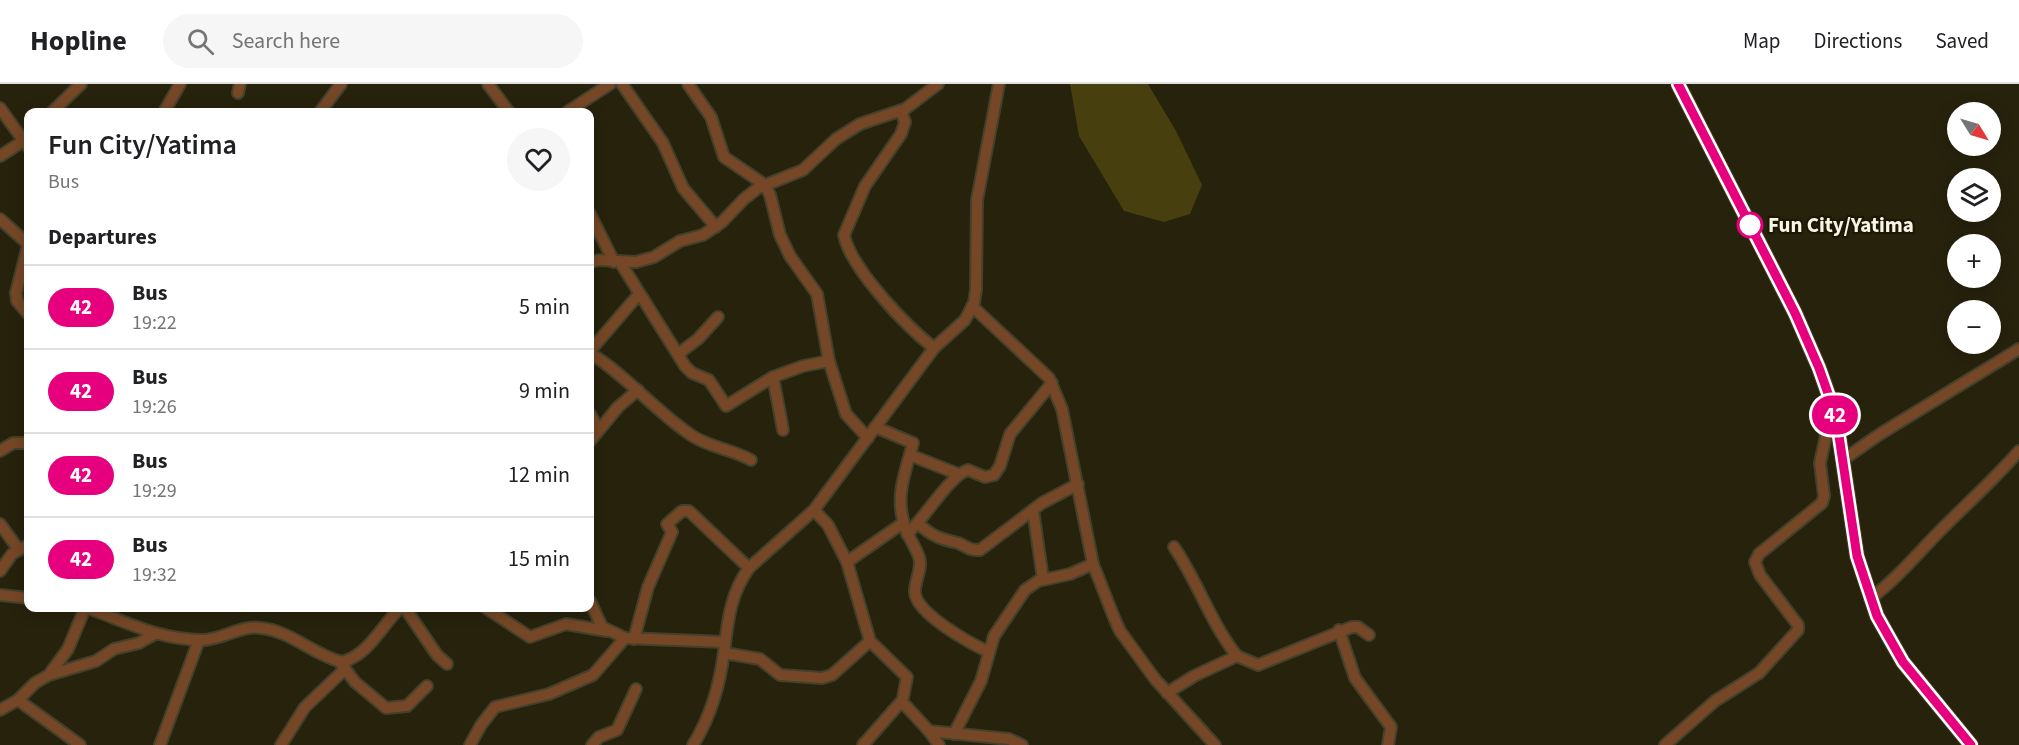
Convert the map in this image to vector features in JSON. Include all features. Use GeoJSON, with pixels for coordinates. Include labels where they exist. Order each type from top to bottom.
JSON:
{"type":"FeatureCollection","features":[{"type":"Feature","properties":{"kind":"main road"},"geometry":{"type":"LineString","coordinates":[[1678,84],[1795,313],[1819,368],[1832,408],[1844,459],[1857,556],[1870,599],[1884,631],[1903,662],[1971,745]]}},
{"type":"Feature","properties":{"kind":"street"},"geometry":{"type":"LineString","coordinates":[[56,108],[81,84]]}},
{"type":"Feature","properties":{"kind":"street"},"geometry":{"type":"LineString","coordinates":[[166,108],[180,84]]}},
{"type":"Feature","properties":{"kind":"street"},"geometry":{"type":"LineString","coordinates":[[323,108],[341,84]]}},
{"type":"Feature","properties":{"kind":"street"},"geometry":{"type":"LineString","coordinates":[[488,84],[506,108]]}},
{"type":"Feature","properties":{"kind":"street"},"geometry":{"type":"LineString","coordinates":[[573,108],[610,84]]}},
{"type":"Feature","properties":{"kind":"street"},"geometry":{"type":"LineString","coordinates":[[622,84],[663,143],[683,189],[717,227]]}},
{"type":"Feature","properties":{"kind":"street"},"geometry":{"type":"LineString","coordinates":[[688,84],[711,117],[724,157],[765,185],[773,204],[780,235],[790,256],[817,294],[828,361],[847,417],[868,438]]}},
{"type":"Feature","properties":{"kind":"street"},"geometry":{"type":"LineString","coordinates":[[594,261],[617,262],[654,257],[680,241],[703,235],[717,227],[744,199],[765,185],[803,170],[836,139],[856,126],[901,111],[938,84]]}},
{"type":"Feature","properties":{"kind":"street"},"geometry":{"type":"LineString","coordinates":[[696,745],[708,714],[725,647],[736,588],[749,568],[814,510],[934,348],[965,320],[972,306],[976,290],[976,200],[999,84]]}},
{"type":"Feature","properties":{"kind":"street"},"geometry":{"type":"LineString","coordinates":[[0,108],[7,121],[24,138]]}},
{"type":"Feature","properties":{"kind":"street"},"geometry":{"type":"LineString","coordinates":[[901,111],[905,122],[900,134],[865,186],[844,235],[856,261],[893,312],[934,348]]}},
{"type":"Feature","properties":{"kind":"street"},"geometry":{"type":"LineString","coordinates":[[0,156],[24,144]]}},
{"type":"Feature","properties":{"kind":"street"},"geometry":{"type":"LineString","coordinates":[[0,219],[24,241]]}},
{"type":"Feature","properties":{"kind":"street"},"geometry":{"type":"LineString","coordinates":[[594,221],[617,262],[688,370],[710,382],[728,406],[751,388],[773,377],[803,366],[828,361]]}},
{"type":"Feature","properties":{"kind":"street"},"geometry":{"type":"LineString","coordinates":[[24,261],[16,293],[17,301],[24,309]]}},
{"type":"Feature","properties":{"kind":"street"},"geometry":{"type":"LineString","coordinates":[[594,347],[639,294]]}},
{"type":"Feature","properties":{"kind":"street"},"geometry":{"type":"LineString","coordinates":[[972,306],[1035,364],[1052,383],[1062,409],[1093,564],[1120,631],[1167,693],[1215,745]]}},
{"type":"Feature","properties":{"kind":"street"},"geometry":{"type":"LineString","coordinates":[[678,354],[698,339],[718,317]]}},
{"type":"Feature","properties":{"kind":"street"},"geometry":{"type":"LineString","coordinates":[[1844,459],[1880,434],[2019,349]]}},
{"type":"Feature","properties":{"kind":"street"},"geometry":{"type":"LineString","coordinates":[[594,355],[700,441],[751,460]]}},
{"type":"Feature","properties":{"kind":"street"},"geometry":{"type":"LineString","coordinates":[[773,377],[783,430]]}},
{"type":"Feature","properties":{"kind":"street"},"geometry":{"type":"LineString","coordinates":[[847,562],[918,524],[958,474],[968,470],[985,477],[993,475],[1000,466],[1010,434],[1052,383]]}},
{"type":"Feature","properties":{"kind":"street"},"geometry":{"type":"LineString","coordinates":[[594,436],[618,407],[638,390]]}},
{"type":"Feature","properties":{"kind":"street"},"geometry":{"type":"LineString","coordinates":[[1665,745],[1715,701],[1759,673],[1798,630],[1798,625],[1760,574],[1755,562],[1759,554],[1822,503],[1824,496],[1821,452],[1832,408]]}},
{"type":"Feature","properties":{"kind":"street"},"geometry":{"type":"LineString","coordinates":[[875,427],[912,441],[900,492],[905,529],[920,561],[915,590],[917,602],[939,622],[971,644],[989,652]]}},
{"type":"Feature","properties":{"kind":"street"},"geometry":{"type":"LineString","coordinates":[[0,451],[13,443],[24,443]]}},
{"type":"Feature","properties":{"kind":"street"},"geometry":{"type":"LineString","coordinates":[[1870,599],[1885,588],[1935,536],[1989,486],[2019,451]]}},
{"type":"Feature","properties":{"kind":"street"},"geometry":{"type":"LineString","coordinates":[[910,455],[958,474]]}},
{"type":"Feature","properties":{"kind":"street"},"geometry":{"type":"LineString","coordinates":[[918,524],[932,536],[960,544],[969,550],[980,550],[1053,496],[1078,484]]}},
{"type":"Feature","properties":{"kind":"street"},"geometry":{"type":"LineString","coordinates":[[814,510],[828,525],[847,562],[870,641],[907,677],[902,703]]}},
{"type":"Feature","properties":{"kind":"street"},"geometry":{"type":"LineString","coordinates":[[1033,510],[1043,579]]}},
{"type":"Feature","properties":{"kind":"street"},"geometry":{"type":"LineString","coordinates":[[470,745],[495,707],[549,694],[592,675],[629,638],[672,532],[667,524],[682,511],[689,511],[749,568]]}},
{"type":"Feature","properties":{"kind":"street"},"geometry":{"type":"LineString","coordinates":[[0,524],[24,548],[12,554],[0,571]]}},
{"type":"Feature","properties":{"kind":"street"},"geometry":{"type":"LineString","coordinates":[[1174,547],[1193,576],[1202,602],[1237,656],[1258,665],[1339,630],[1355,627],[1369,635]]}},
{"type":"Feature","properties":{"kind":"street"},"geometry":{"type":"LineString","coordinates":[[954,734],[981,681],[999,627],[1020,596],[1032,584],[1043,579],[1070,574],[1093,564]]}},
{"type":"Feature","properties":{"kind":"street"},"geometry":{"type":"LineString","coordinates":[[0,595],[24,598]]}},
{"type":"Feature","properties":{"kind":"street"},"geometry":{"type":"LineString","coordinates":[[594,611],[598,621],[607,631]]}},
{"type":"Feature","properties":{"kind":"street"},"geometry":{"type":"LineString","coordinates":[[49,675],[68,649],[84,612]]}},
{"type":"Feature","properties":{"kind":"street"},"geometry":{"type":"LineString","coordinates":[[96,612],[138,629],[199,640],[251,628],[264,628],[297,640],[342,665],[355,681],[386,708],[407,706],[427,686]]}},
{"type":"Feature","properties":{"kind":"street"},"geometry":{"type":"LineString","coordinates":[[281,745],[305,707],[342,665],[376,637],[397,612]]}},
{"type":"Feature","properties":{"kind":"street"},"geometry":{"type":"LineString","coordinates":[[408,612],[437,655],[447,664]]}},
{"type":"Feature","properties":{"kind":"street"},"geometry":{"type":"LineString","coordinates":[[492,612],[530,637],[566,624],[607,631],[629,638],[725,647],[760,659],[780,675],[822,678],[832,675],[870,641]]}},
{"type":"Feature","properties":{"kind":"street"},"geometry":{"type":"LineString","coordinates":[[1339,630],[1355,678],[1391,727],[1388,745]]}},
{"type":"Feature","properties":{"kind":"street"},"geometry":{"type":"LineString","coordinates":[[0,710],[18,700],[35,683],[49,675],[96,661],[114,649],[139,643],[155,633]]}},
{"type":"Feature","properties":{"kind":"street"},"geometry":{"type":"LineString","coordinates":[[160,745],[199,640]]}},
{"type":"Feature","properties":{"kind":"street"},"geometry":{"type":"LineString","coordinates":[[1167,693],[1194,676],[1237,656]]}},
{"type":"Feature","properties":{"kind":"street"},"geometry":{"type":"LineString","coordinates":[[592,745],[599,737],[616,730],[636,689]]}},
{"type":"Feature","properties":{"kind":"street"},"geometry":{"type":"LineString","coordinates":[[18,700],[80,745]]}},
{"type":"Feature","properties":{"kind":"street"},"geometry":{"type":"LineString","coordinates":[[902,703],[939,745]]}},
{"type":"Feature","properties":{"kind":"street"},"geometry":{"type":"LineString","coordinates":[[862,745],[895,706],[902,703]]}},
{"type":"Feature","properties":{"kind":"street"},"geometry":{"type":"LineString","coordinates":[[929,731],[1010,739],[1022,745]]}},
{"type":"Feature","properties":{"kind":"shaded area"},"geometry":{"type":"Polygon","coordinates":[[[1070,84],[1148,84],[1176,131],[1202,185],[1190,214],[1164,222],[1124,211],[1079,136],[1070,84]]]}},
{"type":"Feature","properties":{"kind":"bus line","name":"42"},"geometry":{"type":"LineString","coordinates":[[1678,84],[1795,313],[1819,368],[1836,416],[1857,556],[1877,616],[1903,662],[1971,745]]}},
{"type":"Feature","properties":{"kind":"place","name":"Fun City/Yatima"},"geometry":{"type":"Point","coordinates":[1750,225]}}]}
